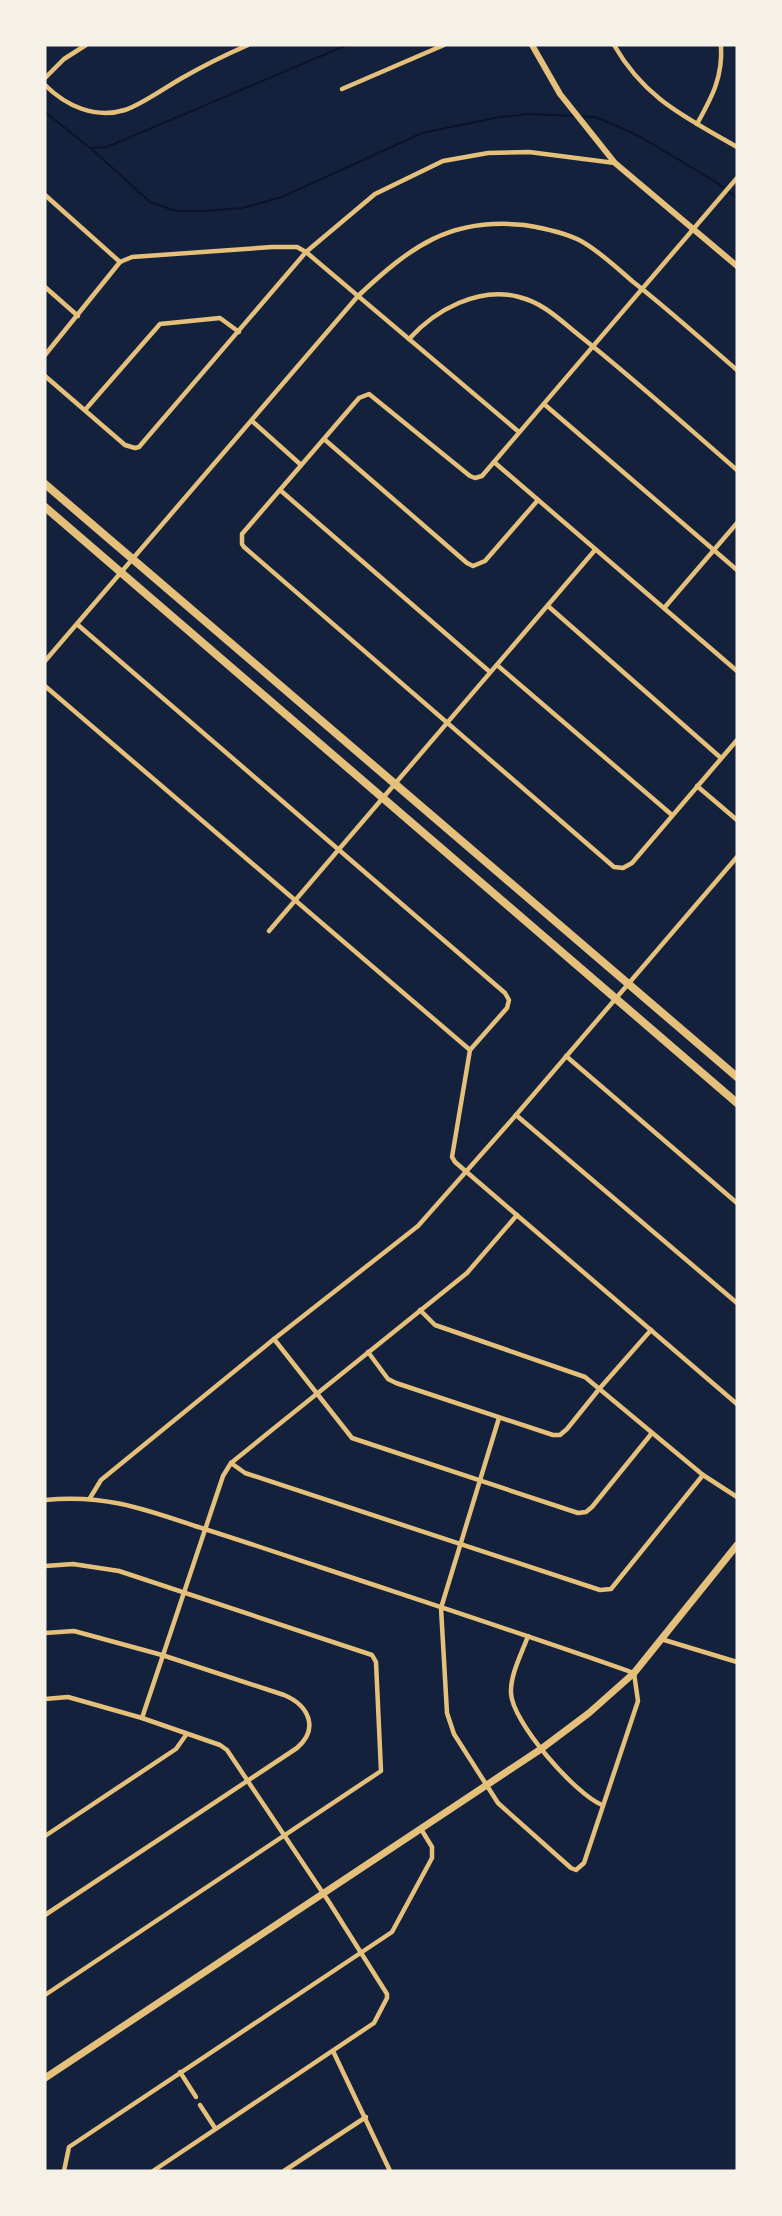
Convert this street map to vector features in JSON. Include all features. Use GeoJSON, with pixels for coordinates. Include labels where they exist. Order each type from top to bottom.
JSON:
{"type":"FeatureCollection","features":[{"type":"Feature","properties":{"kind":"main road"},"geometry":{"type":"LineString","coordinates":[[45,484],[737,1077]]}},
{"type":"Feature","properties":{"kind":"main road"},"geometry":{"type":"LineString","coordinates":[[45,507],[737,1103]]}},
{"type":"Feature","properties":{"kind":"main road"},"geometry":{"type":"LineString","coordinates":[[45,2078],[486,1786],[589,1713],[634,1673],[737,1545]]}},
{"type":"Feature","properties":{"kind":"street"},"geometry":{"type":"LineString","coordinates":[[45,78],[64,59],[86,45]]}},
{"type":"Feature","properties":{"kind":"street"},"geometry":{"type":"LineString","coordinates":[[45,86],[58,99],[77,108],[106,113],[126,110],[210,62],[248,45]]}},
{"type":"Feature","properties":{"kind":"street"},"geometry":{"type":"LineString","coordinates":[[342,89],[444,45]]}},
{"type":"Feature","properties":{"kind":"street"},"geometry":{"type":"LineString","coordinates":[[532,45],[554,86],[568,106],[615,163],[737,266]]}},
{"type":"Feature","properties":{"kind":"street"},"geometry":{"type":"LineString","coordinates":[[614,45],[627,66],[654,96],[668,107],[737,147]]}},
{"type":"Feature","properties":{"kind":"street"},"geometry":{"type":"LineString","coordinates":[[697,124],[717,87],[722,60],[721,45]]}},
{"type":"Feature","properties":{"kind":"street"},"geometry":{"type":"LineString","coordinates":[[45,376],[125,445],[139,447],[306,252],[375,194],[443,161],[488,153],[529,152],[615,163]]}},
{"type":"Feature","properties":{"kind":"street"},"geometry":{"type":"LineString","coordinates":[[735,181],[479,477],[470,476],[369,394],[359,398],[300,464],[242,534],[242,544],[610,864],[618,868],[628,866],[737,740]]}},
{"type":"Feature","properties":{"kind":"street"},"geometry":{"type":"LineString","coordinates":[[45,195],[120,262]]}},
{"type":"Feature","properties":{"kind":"street"},"geometry":{"type":"LineString","coordinates":[[45,661],[358,296],[393,263],[426,242],[470,226],[500,223],[544,228],[581,241],[642,289],[737,370]]}},
{"type":"Feature","properties":{"kind":"street"},"geometry":{"type":"LineString","coordinates":[[45,355],[120,262],[132,257],[297,247],[306,252],[519,432]]}},
{"type":"Feature","properties":{"kind":"street"},"geometry":{"type":"LineString","coordinates":[[45,286],[78,316]]}},
{"type":"Feature","properties":{"kind":"street"},"geometry":{"type":"LineString","coordinates":[[409,339],[425,323],[456,304],[491,296],[516,296],[542,306],[594,346],[737,470]]}},
{"type":"Feature","properties":{"kind":"street"},"geometry":{"type":"LineString","coordinates":[[85,410],[160,324],[220,318],[239,332]]}},
{"type":"Feature","properties":{"kind":"street"},"geometry":{"type":"LineString","coordinates":[[544,404],[737,570]]}},
{"type":"Feature","properties":{"kind":"street"},"geometry":{"type":"LineString","coordinates":[[252,421],[300,464]]}},
{"type":"Feature","properties":{"kind":"street"},"geometry":{"type":"LineString","coordinates":[[324,439],[466,563],[477,566],[485,561],[538,500]]}},
{"type":"Feature","properties":{"kind":"street"},"geometry":{"type":"LineString","coordinates":[[494,462],[737,671]]}},
{"type":"Feature","properties":{"kind":"street"},"geometry":{"type":"LineString","coordinates":[[280,490],[490,672]]}},
{"type":"Feature","properties":{"kind":"street"},"geometry":{"type":"LineString","coordinates":[[665,608],[737,523]]}},
{"type":"Feature","properties":{"kind":"street"},"geometry":{"type":"LineString","coordinates":[[269,931],[595,550]]}},
{"type":"Feature","properties":{"kind":"street"},"geometry":{"type":"LineString","coordinates":[[548,606],[721,758]]}},
{"type":"Feature","properties":{"kind":"street"},"geometry":{"type":"LineString","coordinates":[[78,624],[505,993],[509,1000],[507,1008],[470,1050],[452,1157],[737,1404]]}},
{"type":"Feature","properties":{"kind":"street"},"geometry":{"type":"LineString","coordinates":[[497,665],[672,815]]}},
{"type":"Feature","properties":{"kind":"street"},"geometry":{"type":"LineString","coordinates":[[45,686],[470,1050]]}},
{"type":"Feature","properties":{"kind":"street"},"geometry":{"type":"LineString","coordinates":[[697,786],[737,820]]}},
{"type":"Feature","properties":{"kind":"street"},"geometry":{"type":"LineString","coordinates":[[90,1498],[101,1480],[274,1339],[418,1226],[467,1172],[737,856]]}},
{"type":"Feature","properties":{"kind":"street"},"geometry":{"type":"LineString","coordinates":[[566,1056],[736,1201]]}},
{"type":"Feature","properties":{"kind":"street"},"geometry":{"type":"LineString","coordinates":[[516,1114],[737,1303]]}},
{"type":"Feature","properties":{"kind":"street"},"geometry":{"type":"LineString","coordinates":[[142,1718],[222,1476],[231,1463],[475,1265],[517,1215]]}},
{"type":"Feature","properties":{"kind":"street"},"geometry":{"type":"LineString","coordinates":[[420,1310],[435,1325],[585,1377],[703,1475],[737,1497]]}},
{"type":"Feature","properties":{"kind":"street"},"geometry":{"type":"LineString","coordinates":[[368,1352],[388,1379],[396,1383],[499,1418],[553,1435],[560,1435],[567,1430],[651,1330]]}},
{"type":"Feature","properties":{"kind":"street"},"geometry":{"type":"LineString","coordinates":[[274,1339],[352,1438],[578,1513],[586,1512],[652,1433]]}},
{"type":"Feature","properties":{"kind":"street"},"geometry":{"type":"LineString","coordinates":[[45,1500],[90,1498],[130,1505],[205,1529],[441,1608],[528,1636],[634,1673],[638,1701],[582,1866],[576,1870],[510,1815],[486,1786],[454,1734],[448,1719],[441,1608],[499,1418]]}},
{"type":"Feature","properties":{"kind":"street"},"geometry":{"type":"LineString","coordinates":[[231,1463],[246,1473],[600,1590],[611,1589],[703,1475]]}},
{"type":"Feature","properties":{"kind":"street"},"geometry":{"type":"LineString","coordinates":[[45,1566],[73,1564],[119,1571],[372,1655],[376,1662],[381,1771],[45,1995]]}},
{"type":"Feature","properties":{"kind":"street"},"geometry":{"type":"LineString","coordinates":[[45,1633],[74,1631],[162,1655],[296,1700],[307,1714],[309,1721],[305,1741],[297,1748],[45,1915]]}},
{"type":"Feature","properties":{"kind":"street"},"geometry":{"type":"LineString","coordinates":[[528,1636],[512,1681],[510,1695],[518,1713],[557,1770],[602,1805]]}},
{"type":"Feature","properties":{"kind":"street"},"geometry":{"type":"LineString","coordinates":[[661,1639],[735,1662],[737,1656]]}},
{"type":"Feature","properties":{"kind":"street"},"geometry":{"type":"LineString","coordinates":[[45,1699],[68,1697],[142,1718],[220,1745],[227,1750],[385,1988],[387,1998],[374,2023],[153,2171]]}},
{"type":"Feature","properties":{"kind":"street"},"geometry":{"type":"LineString","coordinates":[[45,1836],[176,1749],[186,1735]]}},
{"type":"Feature","properties":{"kind":"street"},"geometry":{"type":"LineString","coordinates":[[64,2171],[69,2147],[382,1939],[397,1926],[432,1858],[432,1846],[421,1829]]}},
{"type":"Feature","properties":{"kind":"street"},"geometry":{"type":"LineString","coordinates":[[333,2051],[390,2171]]}},
{"type":"Feature","properties":{"kind":"street"},"geometry":{"type":"LineString","coordinates":[[180,2072],[196,2097]]}},
{"type":"Feature","properties":{"kind":"street"},"geometry":{"type":"LineString","coordinates":[[200,2105],[215,2128]]}},
{"type":"Feature","properties":{"kind":"street"},"geometry":{"type":"LineString","coordinates":[[284,2171],[366,2117]]}},
{"type":"Feature","properties":{"kind":"waterway"},"geometry":{"type":"LineString","coordinates":[[90,148],[107,147],[347,45]]}},
{"type":"Feature","properties":{"kind":"waterway"},"geometry":{"type":"LineString","coordinates":[[45,112],[95,152],[150,202],[176,211],[242,208],[282,197],[422,133],[500,117],[530,114],[595,117],[639,136],[716,182],[737,198]]}}]}
